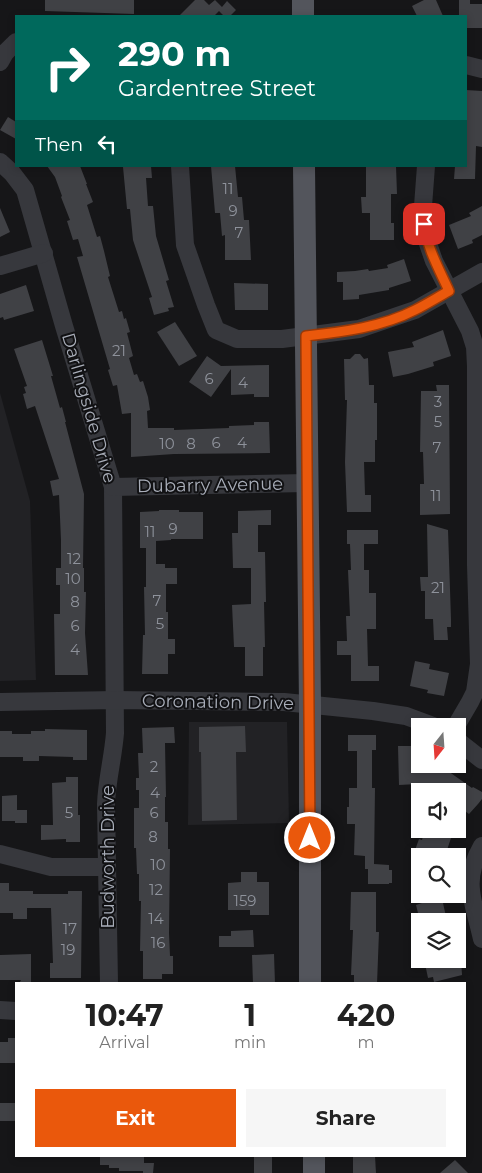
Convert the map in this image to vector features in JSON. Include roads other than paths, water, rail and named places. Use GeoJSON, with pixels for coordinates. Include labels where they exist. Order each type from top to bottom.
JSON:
{"type":"FeatureCollection","features":[{"type":"Feature","properties":{"kind":"main road"},"geometry":{"type":"LineString","coordinates":[[303,0],[303,15]]}},
{"type":"Feature","properties":{"kind":"main road"},"geometry":{"type":"LineString","coordinates":[[304,167],[310,705],[310,982]]}},
{"type":"Feature","properties":{"kind":"main road"},"geometry":{"type":"LineString","coordinates":[[314,1157],[314,1173]]}},
{"type":"Feature","properties":{"kind":"street"},"geometry":{"type":"LineString","coordinates":[[0,62],[4,53],[15,43]]}},
{"type":"Feature","properties":{"kind":"street"},"geometry":{"type":"LineString","coordinates":[[467,65],[482,69]]}},
{"type":"Feature","properties":{"kind":"street","name":"Darlingside Drive"},"geometry":{"type":"LineString","coordinates":[[0,162],[12,172],[25,190],[113,486],[116,700]]}},
{"type":"Feature","properties":{"kind":"street"},"geometry":{"type":"LineString","coordinates":[[180,167],[185,245],[216,330],[237,339],[282,338],[359,329],[402,316],[415,310],[482,272]]}},
{"type":"Feature","properties":{"kind":"street"},"geometry":{"type":"LineString","coordinates":[[426,167],[423,206],[426,238],[434,261],[470,331],[475,347],[476,565],[479,664],[475,692],[461,718]]}},
{"type":"Feature","properties":{"kind":"street"},"geometry":{"type":"LineString","coordinates":[[0,266],[44,253]]}},
{"type":"Feature","properties":{"kind":"street","name":"Dubarry Avenue"},"geometry":{"type":"LineString","coordinates":[[113,486],[307,483]]}},
{"type":"Feature","properties":{"kind":"street","name":"Coronation Drive"},"geometry":{"type":"LineString","coordinates":[[0,702],[116,700],[284,702],[373,711],[411,718]]}},
{"type":"Feature","properties":{"kind":"street","name":"Budworth Drive"},"geometry":{"type":"LineString","coordinates":[[109,982],[106,867],[107,781],[113,752],[116,700]]}},
{"type":"Feature","properties":{"kind":"street"},"geometry":{"type":"LineString","coordinates":[[466,747],[482,760]]}},
{"type":"Feature","properties":{"kind":"street"},"geometry":{"type":"LineString","coordinates":[[482,846],[475,859],[470,879],[470,891],[482,939]]}},
{"type":"Feature","properties":{"kind":"street"},"geometry":{"type":"LineString","coordinates":[[0,854],[51,868],[106,867]]}},
{"type":"Feature","properties":{"kind":"street"},"geometry":{"type":"LineString","coordinates":[[0,1010],[15,1011]]}}]}
